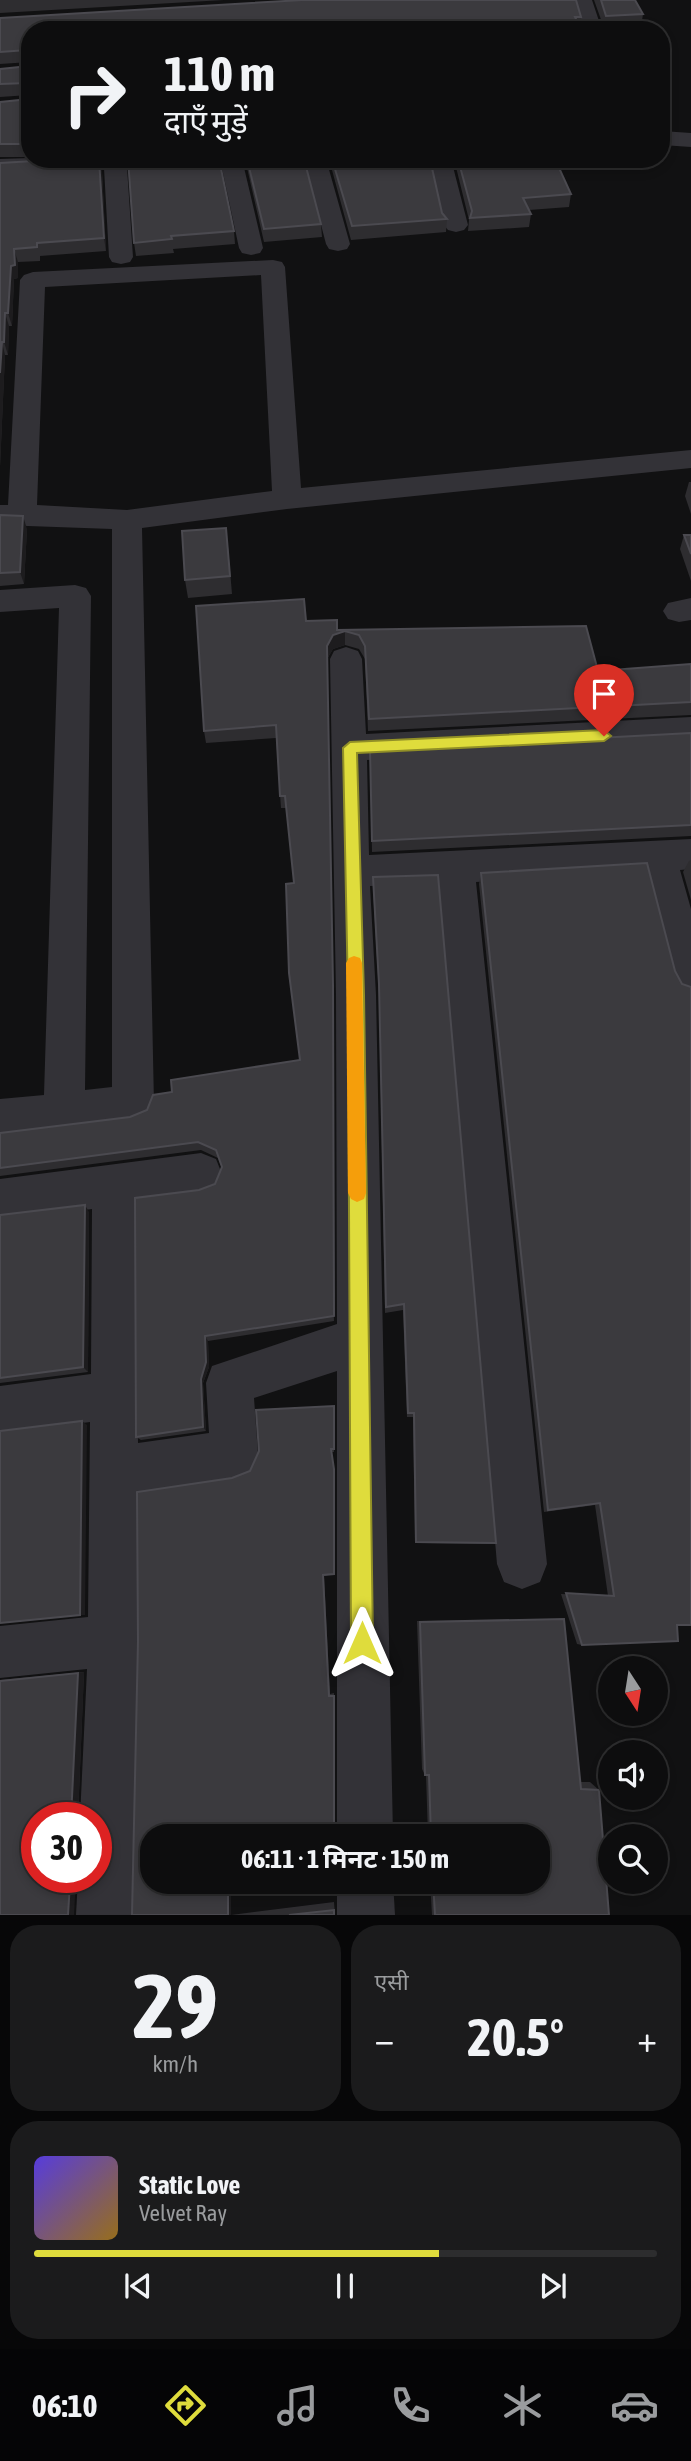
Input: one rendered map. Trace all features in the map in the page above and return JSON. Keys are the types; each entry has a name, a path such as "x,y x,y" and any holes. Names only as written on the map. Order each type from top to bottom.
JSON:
{"street":[{"path":"582,0 589,21"},
{"path":"670,139 691,140"},
{"path":"0,166 21,165"},
{"path":"115,168 121,257"},
{"path":"232,168 251,248"},
{"path":"317,168 338,244"},
{"path":"442,168 456,225"},
{"path":"287,499 273,267 33,280 11,514 127,520 287,499 691,459"},
{"path":"0,1119 133,1104 127,520"},
{"path":"0,601 128,592"},
{"path":"64,1112 75,596"},
{"path":"346,659 356,995 365,1824"},
{"path":"350,748 691,730"},
{"path":"351,872 675,855 691,980"},
{"path":"456,868 522,1564"},
{"path":"0,1200 201,1174"},
{"path":"105,1915 114,1640 114,1185"},
{"path":"114,1471 234,1454 229,1383 359,1340"},
{"path":"0,1410 113,1395"},
{"path":"0,1652 114,1640"},
{"path":"365,1894 366,1915"}],"building":[{"path":"302,0 576,0 581,17 575,17 577,21 21,21 21,50 0,52 0,18"},
{"path":"601,0 635,0 643,14 606,16"},
{"path":"21,67 21,83 0,84 0,69"},
{"path":"21,100 21,144 0,144 0,102"},
{"path":"21,162 21,168 100,168 104,238 37,243 37,247 14,249 15,265 11,266 0,373 0,163"},
{"path":"129,168 221,168 234,231 171,236 172,239 134,243"},
{"path":"249,168 306,168 321,224 264,229"},
{"path":"335,168 432,168 442,213 447,219 352,226"},
{"path":"460,168 559,168 571,194 523,198 531,214 470,218 472,211"},
{"path":"0,515 23,516 20,572 0,573"},
{"path":"226,528 230,576 185,580 182,531"},
{"path":"684,535 691,535 691,554"},
{"path":"304,599 306,621 337,620 337,630 586,626 598,671 691,664 691,702 369,719 365,646 359,635 345,631 333,635 327,646 333,985 334,1316 205,1336 206,1362 201,1379 203,1427 136,1437 135,1198 199,1190 215,1184 222,1167 216,1150 198,1142 0,1168 0,1133 130,1117 147,1110 153,1095 172,1092 171,1080 300,1060 289,973 286,884 294,883 285,796 280,796 276,725 204,731 196,606"},
{"path":"691,733 691,825 372,841 370,750"},
{"path":"647,863 675,971 682,984 691,987 691,1625 677,1625 678,1641 582,1645 566,1593 614,1596 600,1503 548,1510 481,873"},
{"path":"438,875 496,1543 416,1542 414,1413 408,1413 404,1304 386,1307 379,984 373,877"},
{"path":"85,1205 83,1367 0,1378 0,1215"},
{"path":"334,1406 334,1449 331,1449 334,1469 334,1574 323,1575 329,1696 334,1696 334,1823 140,1824 140,1894 228,1894 228,1915 132,1915 138,1641 137,1492 232,1478 250,1471 259,1451 256,1410"},
{"path":"82,1421 80,1615 0,1623 0,1431"},
{"path":"564,1619 581,1789 598,1790 598,1810 601,1810 602,1824 598,1824 598,1894 607,1894 609,1915 435,1915 434,1894 550,1894 550,1824 431,1824 429,1775 425,1775 420,1622"},
{"path":"78,1673 72,1802 21,1802 21,1893 69,1893 68,1915 0,1915 0,1681"},
{"path":"334,1910 334,1915 289,1915"}],"slow traffic":[{"path":"354,963 357,1193"}],"route":[{"path":"362,1643 356,995 350,748 604,736"}]}
